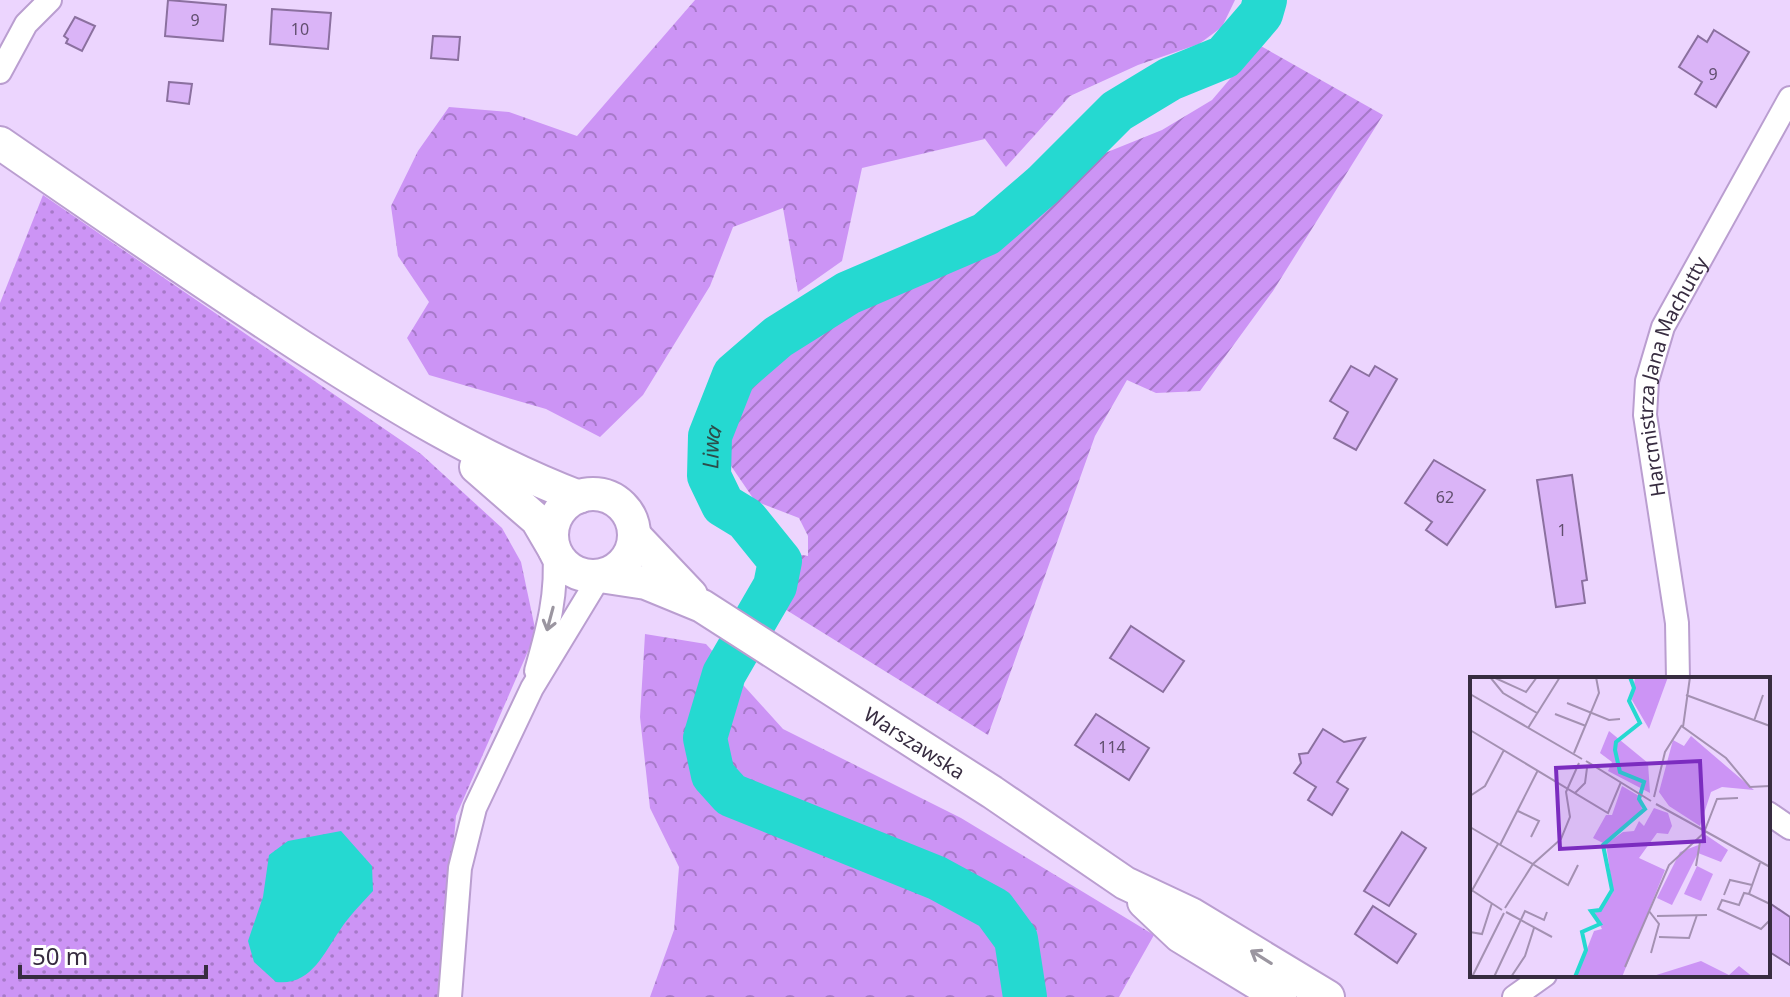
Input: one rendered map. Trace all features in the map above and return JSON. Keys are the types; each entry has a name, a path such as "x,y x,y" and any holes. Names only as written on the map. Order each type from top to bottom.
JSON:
{"main road":[{"path":"0,143 222,295 414,418 523,475 579,497 602,495 614,500 631,522 634,535 702,606"},
{"path":"414,418 511,494 537,520 572,571 646,583 702,606"},
{"path":"554,549 553,524 559,512 579,497"},
{"path":"600,576 624,561 634,535"},
{"name":"Warszawska","path":"702,606 992,792 1125,883 1191,914 1328,997"},
{"name":"Warszawska","path":"1125,883 1180,936 1280,997"}],"street":[{"path":"0,72 26,24 50,0"},
{"name":"Harcmistrza Jana Machutty","path":"1678,677 1677,623 1654,491 1645,415 1647,381 1663,327 1683,287 1790,98"},
{"path":"532,688 554,609 557,582 554,549"},
{"path":"450,997 465,838 488,777 532,688 600,576"},
{"path":"1770,814 1790,828"},
{"path":"1514,997 1542,977"},
{"path":"1543,997 1553,977"}],"green space":[{"path":"695,0 1235,0 1222,27 1199,44 1138,65 1070,96 1006,167 985,139 862,168 842,261 798,292 783,208 733,227 710,286 643,395 600,437 546,409 429,375 407,338 429,302 398,256 391,206 418,151 449,107 509,112 577,136"},
{"path":"1259,45 1383,115 1273,291 1200,391 1156,393 1127,380 1095,436 988,735 775,603 790,567 791,553 808,556 808,536 799,518 755,501 725,457 741,386 802,332 945,261 989,250 1036,215 1105,153 1162,130 1212,100"},
{"path":"43,195 421,454 502,528 521,562 536,633 456,816 440,997 0,997 0,303"},
{"path":"645,634 706,644 783,729 961,818 1154,935 1119,997 650,997 674,930 679,867 650,808 640,717"}],"shaded area":[{"path":"341,831 372,866 373,891 307,974 288,982 276,982 254,962 248,941 263,897 269,855 288,841"}],"building":[{"path":"168,0 226,5 223,41 165,36"},
{"path":"272,9 331,13 328,49 270,44"},
{"path":"75,17 95,26 82,51 66,43 68,39 64,36"},
{"path":"1714,30 1749,52 1716,107 1695,94 1702,82 1679,67 1698,36 1707,42"},
{"path":"433,36 460,37 458,60 431,58"},
{"path":"169,82 192,84 189,104 167,101"},
{"path":"1351,366 1369,376 1375,366 1397,379 1356,450 1334,438 1348,412 1330,401"},
{"path":"1434,460 1485,490 1447,545 1426,530 1432,522 1405,503"},
{"path":"1572,475 1587,580 1582,581 1585,603 1556,607 1537,480"},
{"path":"1131,626 1184,661 1163,692 1110,658"},
{"path":"1096,714 1149,748 1129,780 1075,745"},
{"path":"1323,729 1344,742 1365,738 1337,782 1348,789 1332,815 1308,800 1316,787 1294,773 1301,763 1299,754 1308,753"},
{"path":"1402,832 1426,848 1389,906 1364,891"},
{"path":"1770,903 1790,917 1790,965 1770,952"},
{"path":"1373,906 1416,934 1397,963 1355,934"}],"waterway":[{"name":"Liwa","path":"1025,997 1016,939 994,909 937,878 731,795 713,775 705,738 724,674 775,586 780,561 746,519 723,505 709,476 710,436 734,375 778,337 848,293 986,234 1043,185 1117,111 1170,79 1224,57 1261,14 1265,0"}]}
